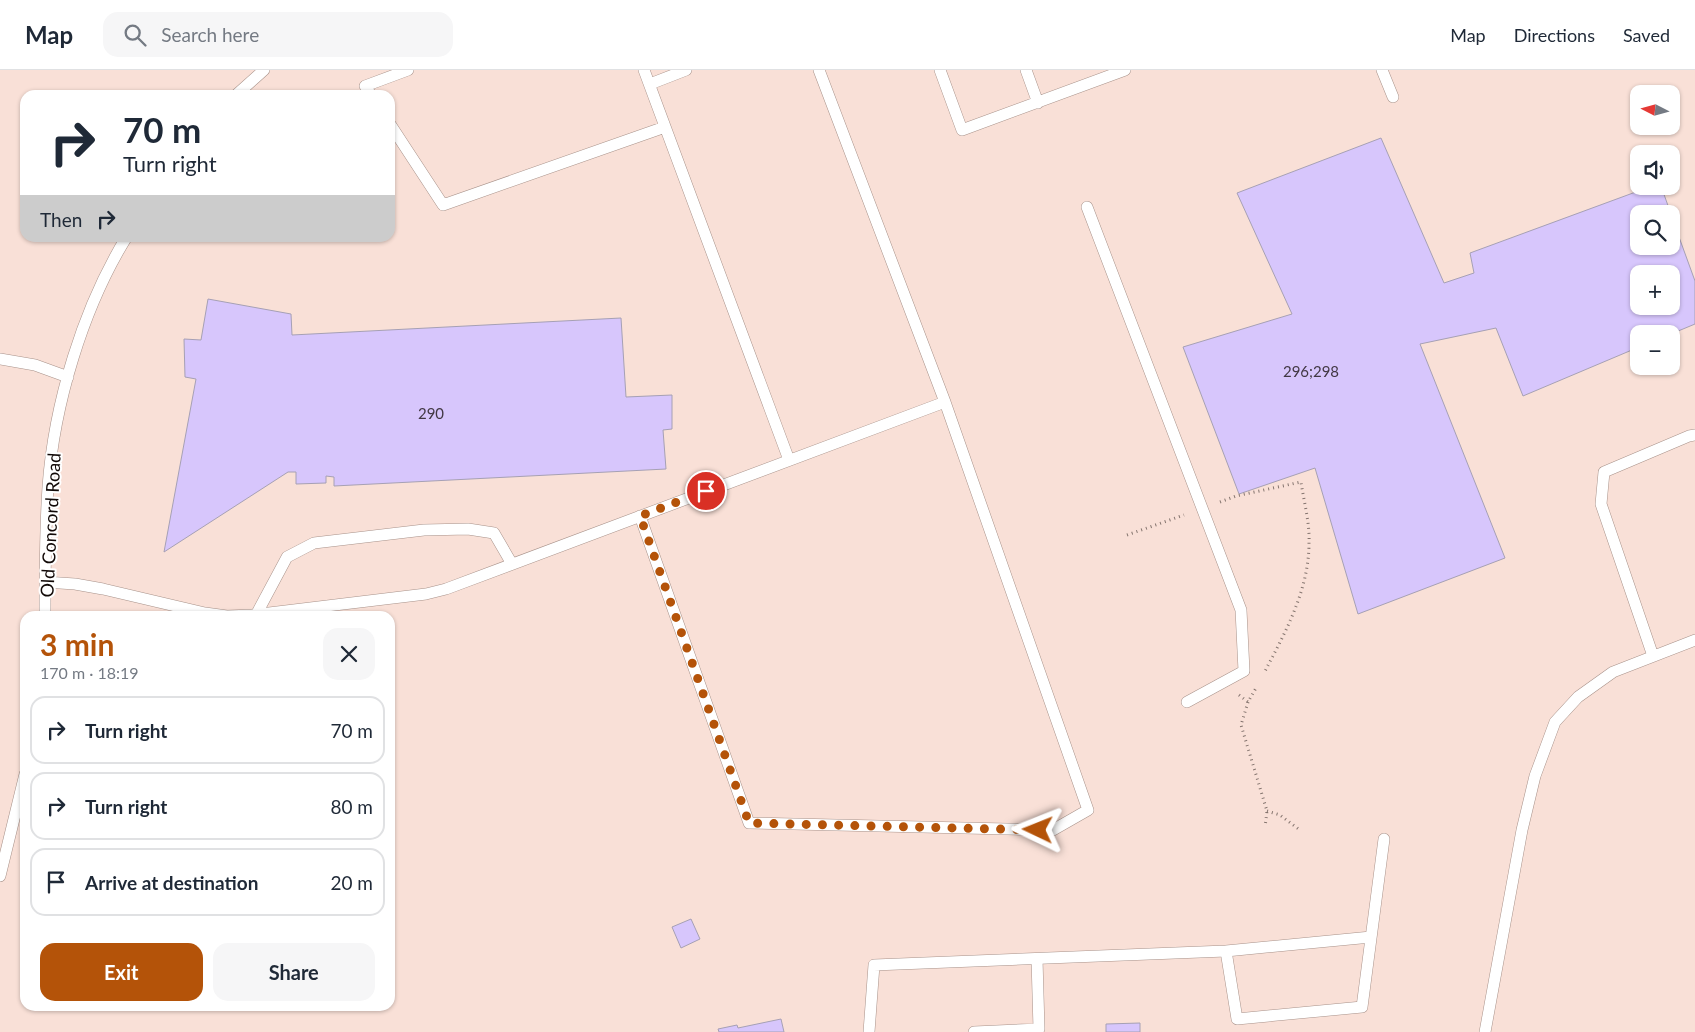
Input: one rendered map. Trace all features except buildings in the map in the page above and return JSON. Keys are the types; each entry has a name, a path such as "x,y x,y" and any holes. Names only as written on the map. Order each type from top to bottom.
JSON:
{"lane":[{"path":"242,90 264,70"},
{"path":"368,90 365,86 408,70"},
{"path":"644,70 789,460"},
{"path":"650,84 686,70"},
{"path":"640,516 749,823 1053,830 1088,810 945,402 819,70"},
{"path":"940,70 962,130 1126,70"},
{"path":"1026,70 1038,103"},
{"path":"1382,70 1393,97"},
{"path":"395,132 443,205 665,128"},
{"path":"1087,207 1241,610 1244,670 1187,702"},
{"name":"Old Concord Road","path":"45,611 48,486 52,451 68,377 82,332 97,290 124,242"},
{"path":"5,359 35,366 68,377"},
{"path":"288,611 426,594 446,589 945,402"},
{"path":"1653,656 1601,504 1604,472 1695,435"},
{"path":"258,611 287,557 314,543 424,530 468,529 494,533 512,564"},
{"path":"45,582 103,589 196,611"},
{"path":"1485,1032 1522,830 1536,776 1555,722 1578,697 1613,672 1695,640"},
{"path":"0,876 20,794"},
{"path":"1226,951 1237,1019 1362,1007 1384,839"},
{"path":"869,1032 874,966 1226,951 1371,937"},
{"path":"974,1032 1039,1029 1037,959"}],"path":[{"path":"1127,535 1236,496 1301,482 1310,543 1306,576 1288,627 1261,677"},
{"path":"1222,682 1248,702"},
{"path":"1257,686 1248,702 1241,725 1267,811 1265,827"},
{"path":"1267,811 1280,815 1300,830"}],"route":[{"path":"706,491 640,516 749,823 1038,830"}]}
